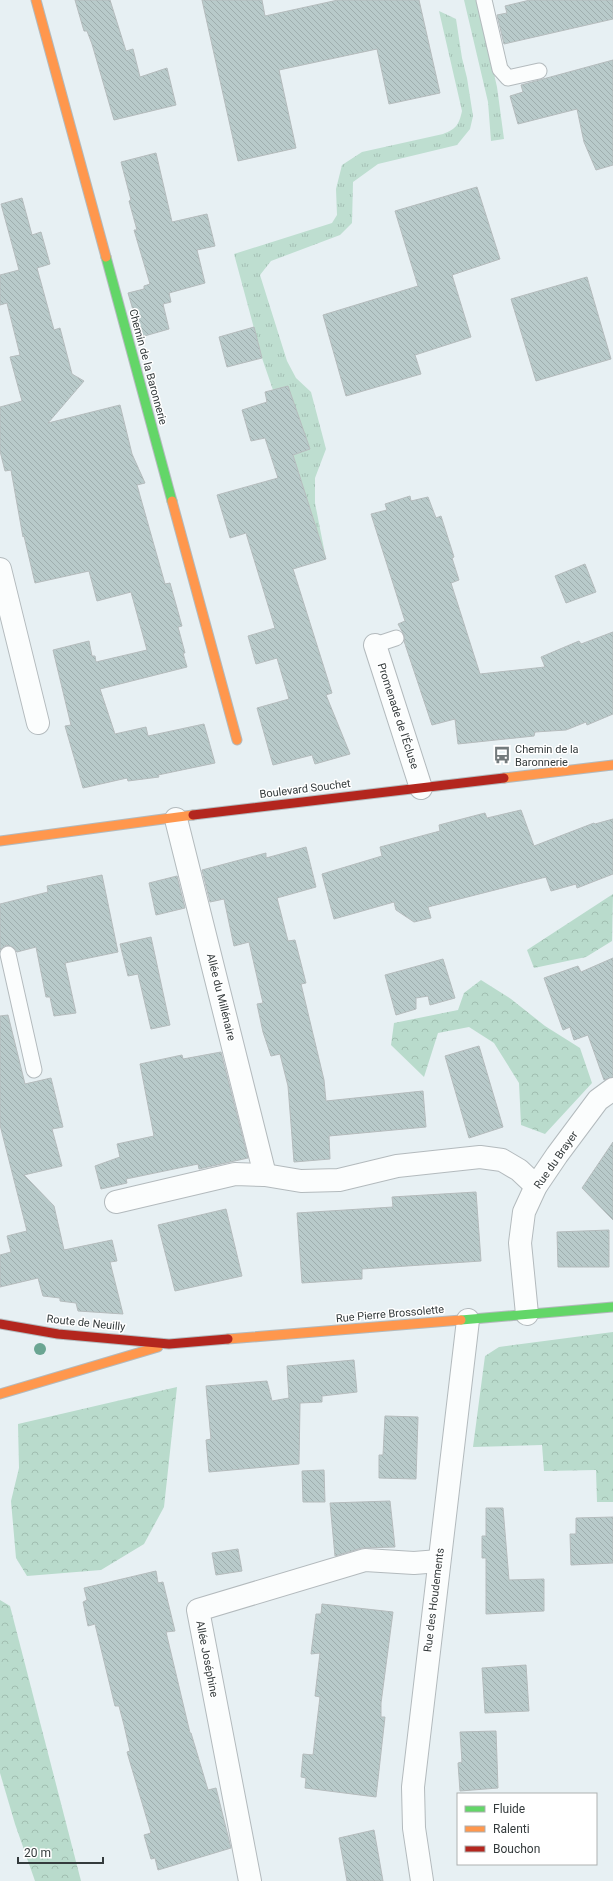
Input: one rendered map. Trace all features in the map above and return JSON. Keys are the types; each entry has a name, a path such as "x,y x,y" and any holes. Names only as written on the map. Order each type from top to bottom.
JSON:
{"main road":[{"name":"Chemin de la Baronnerie","path":"36,0 237,740"},
{"name":"Boulevard Souchet","path":"0,841 176,819 257,807 613,765"},
{"name":"Rue Pierre Brossolette","path":"169,1344 613,1307"},
{"name":"Route de Neuilly","path":"0,1324 58,1334 169,1344"},
{"path":"0,1394 169,1344"}],"street":[{"path":"0,569 38,723"},
{"name":"Promenade de l'Écluse","path":"375,645 421,788"},
{"name":"Allée du Millénaire","path":"176,819 265,1175"},
{"name":"Rue du Brayer","path":"527,1314 520,1243 520,1229 524,1212 536,1186 598,1100 613,1089"},
{"path":"116,1202 235,1174 265,1175 301,1181 339,1180 397,1166 480,1157 502,1160 520,1170 536,1186"},
{"name":"Rue des Houdements","path":"422,1881 414,1828 413,1787 468,1320"},
{"name":"Allée Joséphine","path":"250,1881 198,1610 365,1560 414,1563 439,1561"}],"lane":[{"path":"484,0 500,69 508,78 539,71"},
{"path":"375,645 396,638"},
{"path":"8,954 34,1070"}],"green space":[{"path":"464,0 477,0 497,87 504,139 491,141 488,102"},
{"path":"439,11 456,19 473,116 470,129 457,145 378,164 353,182 352,223 340,235 271,261 260,275 287,361 296,378 311,392 326,449 315,478 315,503 326,559 293,455 310,449 288,387 273,390 262,358 234,254 332,223 337,215 336,189 342,165 362,152 443,134 456,126 460,120 462,111"},
{"path":"613,894 612,941 586,957 534,968 527,950"},
{"path":"481,980 511,999 545,1026 580,1048 592,1083 545,1134 521,1125 519,1083 494,1043 469,1027 438,1033 424,1077 391,1045 394,1023 458,1010 464,993"},
{"path":"613,1332 613,1502 597,1502 596,1470 544,1471 542,1445 473,1447 485,1356 499,1347"},
{"path":"177,1387 164,1507 144,1544 101,1570 27,1576 16,1558 11,1501 19,1468 18,1424"},
{"path":"0,1600 10,1606 81,1881 35,1881 15,1824 0,1773"}],"building":[{"path":"75,0 110,0 126,51 133,49 140,77 167,68 176,105 114,120 92,44 87,31 84,31"},
{"path":"202,0 262,0 265,16 338,0 419,0 440,93 389,104 377,49 279,70 296,148 238,161"},
{"path":"530,0 613,0 613,19 504,44 497,15 507,13 505,6"},
{"path":"613,60 613,165 596,170 584,142 577,109 518,124 510,96 523,92 521,85"},
{"path":"156,153 172,222 207,214 215,246 197,250 205,283 169,293 171,302 163,304 169,329 141,337 128,293 144,289 144,286 150,284 134,230 137,230 121,162"},
{"path":"477,187 500,259 452,275 471,337 415,355 421,374 346,396 323,315 418,286 395,211"},
{"path":"22,198 32,235 41,232 50,264 37,268 54,330 60,328 72,374 84,381 48,423 120,405 132,454 145,483 137,485 165,584 170,583 182,626 178,627 187,667 100,689 115,734 146,727 148,736 204,724 215,763 158,775 159,777 128,781 127,778 83,788 65,726 71,725 53,650 89,641 92,656 95,656 96,662 147,650 131,592 97,601 89,571 35,583 24,536 23,537 11,470 5,471 0,451 0,407 22,401 10,357 20,355 7,303 0,305 0,275 19,270 1,204"},
{"path":"587,277 611,359 536,381 511,299"},
{"path":"254,327 262,358 227,367 219,337"},
{"path":"288,386 310,449 293,455 326,559 293,569 332,693 326,695 350,754 315,764 312,755 273,765 257,708 289,699 277,658 256,664 248,636 275,628 246,533 230,538 217,495 278,478 265,438 251,441 242,410 267,402 265,392"},
{"path":"410,496 411,501 428,497 436,518 441,516 454,557 452,558 459,580 451,583 480,674 545,667 541,657 579,641 581,644 613,632 613,714 587,725 586,722 566,730 535,732 534,736 458,744 455,719 432,725 404,641 404,635 398,624 405,621 371,514 387,510 385,504"},
{"path":"585,564 596,592 566,603 555,576"},
{"path":"521,810 534,846 594,823 613,819 613,874 577,888 576,884 551,891 546,877 428,907 431,918 414,922 396,910 394,902 334,919 322,874 382,856 380,847 440,831 439,825 485,813 487,818"},
{"path":"306,847 316,887 277,898 288,941 295,940 306,983 301,984 324,1080 326,1101 423,1091 426,1127 329,1136 330,1159 294,1162 288,1086 280,1054 271,1056 263,1032 257,1004 263,1003 249,942 234,946 224,899 210,902 202,870 266,853 266,858"},
{"path":"102,875 118,952 65,963 76,1013 54,1016 50,997 46,997 36,947 17,952 14,948 6,945 0,950 0,904 48,892 47,886"},
{"path":"177,876 185,908 156,915 149,883"},
{"path":"151,937 170,1025 151,1029 138,974 128,976 120,944"},
{"path":"613,958 613,1077 604,1080 588,1035 574,1040 570,1027 563,1030 544,978 578,966 581,972"},
{"path":"443,959 455,998 430,1005 428,996 416,998 416,1009 396,1015 385,975"},
{"path":"8,1015 25,1084 51,1078 63,1127 52,1129 62,1166 24,1175 54,1206 64,1250 112,1240 117,1261 110,1262 123,1314 78,1311 76,1303 60,1301 60,1298 43,1296 38,1278 0,1287 0,1255 11,1252 7,1236 27,1231 0,1125 0,1016"},
{"path":"479,1046 503,1127 469,1138 445,1056"},
{"path":"221,1052 248,1158 199,1169 198,1164 126,1179 127,1183 101,1189 95,1166 120,1157 117,1144 154,1136 140,1064 182,1055 183,1059"},
{"path":"613,1142 613,1220 582,1188"},
{"path":"476,1192 481,1261 362,1269 362,1279 302,1283 297,1213 393,1207 392,1197"},
{"path":"226,1209 242,1276 175,1291 158,1225"},
{"path":"609,1230 609,1267 558,1267 557,1232"},
{"path":"354,1360 357,1392 322,1396 322,1402 300,1403 299,1464 209,1472 206,1440 211,1439 206,1386 267,1381 272,1401 289,1398 287,1366"},
{"path":"385,1416 418,1417 416,1479 379,1478 379,1455 383,1455"},
{"path":"324,1470 325,1502 303,1502 302,1471"},
{"path":"390,1501 395,1547 362,1548 335,1556 330,1503"},
{"path":"486,1508 503,1508 509,1580 544,1579 544,1611 486,1614 486,1558 482,1558 482,1536 486,1536"},
{"path":"613,1517 613,1563 571,1565 570,1534 576,1534 576,1518"},
{"path":"238,1549 242,1571 216,1575 212,1553"},
{"path":"156,1571 158,1583 163,1582 175,1631 166,1632 190,1733 208,1790 216,1788 231,1848 158,1870 155,1858 151,1859 144,1835 151,1833 127,1752 130,1751 119,1706 115,1706 95,1624 88,1626 83,1602 87,1600 84,1588"},
{"path":"322,1604 393,1612 381,1703 381,1717 385,1717 376,1797 305,1788 306,1778 301,1777 303,1754 313,1755 320,1697 315,1696 320,1653 311,1654 316,1614 321,1614"},
{"path":"526,1665 529,1711 485,1713 482,1668"},
{"path":"496,1731 498,1788 460,1791 458,1763 462,1762 460,1732"},
{"path":"374,1830 383,1881 347,1881 339,1838"}],"traffic: fast":[{"path":"106,257 172,501"},
{"path":"461,1320 613,1307"}],"traffic: slow":[{"path":"36,0 106,257"},
{"path":"172,501 237,740"},
{"path":"504,778 613,765"},
{"path":"0,841 193,815"},
{"path":"228,1339 461,1320"},
{"path":"0,1394 158,1347"}],"traffic: jam":[{"path":"193,815 504,778"},
{"path":"0,1324 58,1334 169,1344 228,1339"}],"place":[{"name":"Chemin de la Baronnerie","path":"502,755"}]}
